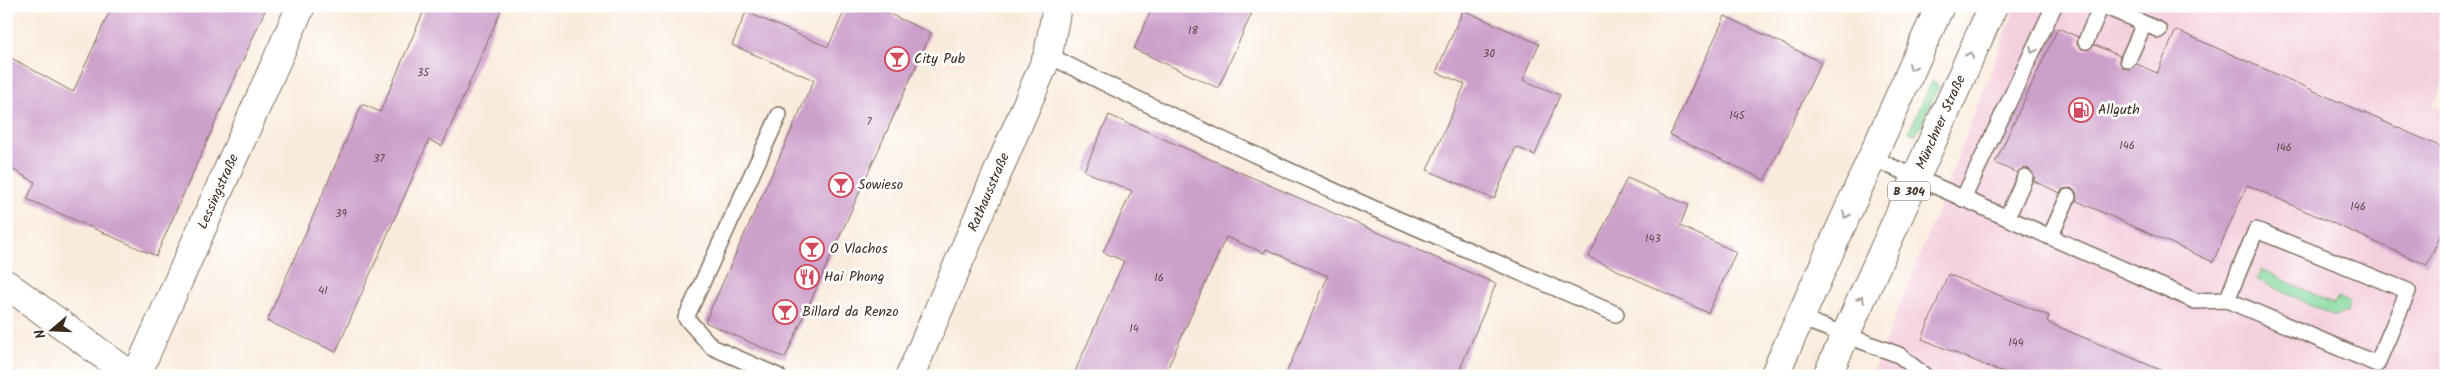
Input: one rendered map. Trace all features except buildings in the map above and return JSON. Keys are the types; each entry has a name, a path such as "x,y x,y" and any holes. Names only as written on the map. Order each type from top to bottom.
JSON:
{"street":[{"name":"Lessingstraße","path":"136,376 302,6"},
{"name":"Rathausstraße","path":"910,376 1048,55 1057,6"},
{"path":"1774,376 1940,6"},
{"name":"Münchner Straße","path":"1827,376 1992,6"},
{"path":"6,284 132,376"}],"lane":[{"path":"1963,199 2054,6"},
{"path":"2086,41 2103,6 2158,30"},
{"path":"2128,60 2144,24"},
{"path":"1048,55 1119,91 1341,194 1616,314"},
{"path":"778,376 712,347 686,318 779,115"},
{"path":"1872,158 2195,301 2227,300 2377,364 2408,291 2256,230 2227,300"},
{"path":"2007,218 2025,177"},
{"path":"2050,237 2068,197"},
{"path":"1800,318 1900,355 1925,376"}],"shaded area":[{"path":"2016,6 2446,6 2446,76 2433,106 2446,112 2446,376 1871,376 1913,273"}],"green space":[{"path":"1932,81 1939,86 1916,135 1909,132"},
{"path":"2261,269 2334,304 2338,297 2349,303 2347,312 2335,316 2256,279"}],"place":[{"name":"City Pub","path":"897,59"},
{"name":"Allguth","path":"2081,110"},
{"name":"Sowieso","path":"841,185"},
{"name":"O Vlachos","path":"812,249"},
{"name":"Hai Phong","path":"807,277"},
{"name":"Billard da Renzo","path":"785,312"}]}
